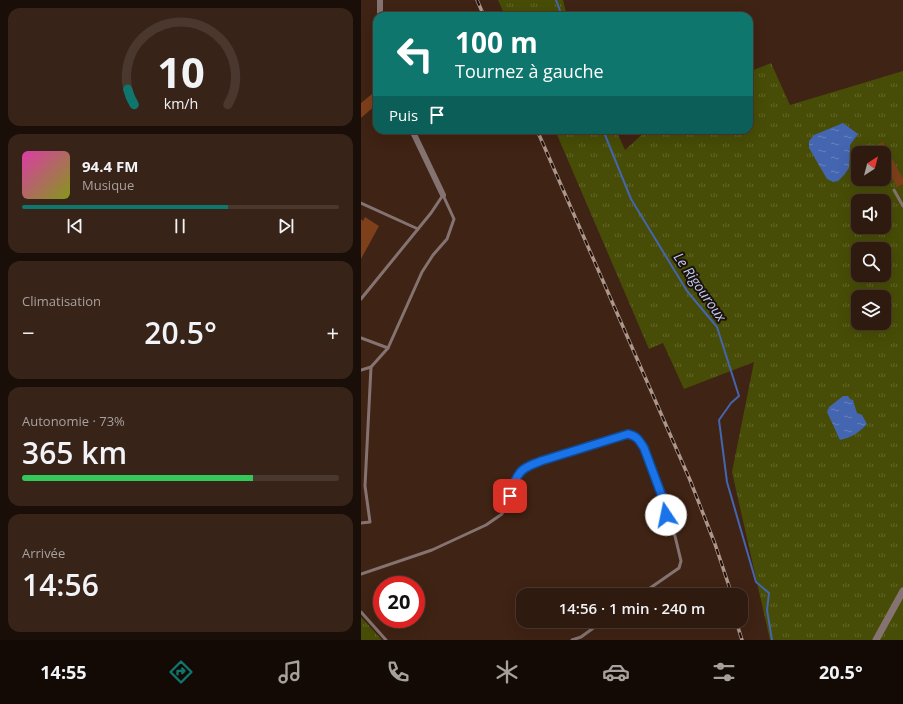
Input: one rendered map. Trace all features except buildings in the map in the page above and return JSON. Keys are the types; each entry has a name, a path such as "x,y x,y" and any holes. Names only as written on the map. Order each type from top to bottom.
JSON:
{"street":[{"path":"380,0 380,12"},
{"path":"414,134 443,195"},
{"path":"876,640 903,591"}],"lane":[{"path":"895,190 903,206"},
{"path":"361,299 431,213 443,195"},
{"path":"362,369 371,367 388,348 422,272 433,255 447,239 454,219 443,195"},
{"path":"361,203 418,229"},
{"path":"361,338 388,348"},
{"path":"361,523 370,522 365,486 371,367"},
{"path":"361,574 432,550 490,523 502,514 519,474 531,465 628,434 634,435 644,448 669,515"},
{"path":"650,588 679,568 681,561 675,536 661,518 666,515 681,514"},
{"path":"361,612 386,640"},
{"path":"571,640 581,637 593,628"}],"green space":[{"path":"498,0 563,0 566,12 503,12"},
{"path":"771,63 790,105 903,71 903,640 770,640 732,472 754,362 684,389 663,343 649,349 557,134 618,134 625,150 643,134 753,134 753,70"},
{"path":"361,617 382,640 361,640"}],"water":[{"path":"843,123 858,134 850,145 849,168 838,181 833,182 827,179 809,148 809,141 814,135"},
{"path":"843,396 848,396 853,400 857,413 862,415 867,424 855,434 840,440 827,412 829,407"}],"waterway":[{"name":"Le Rigouroux","path":"556,0 560,12"},
{"name":"Le Rigouroux","path":"605,134 631,199 687,291 717,327 739,396 731,403 719,420 727,482 756,582 769,593 767,610 772,640"}],"railway":[{"path":"477,0 482,12"},
{"path":"539,134 690,480 715,544 730,588"},
{"path":"738,628 742,640"}],"route":[{"path":"510,496 519,474 531,465 628,434 634,435 644,448 669,515 666,515"}]}
